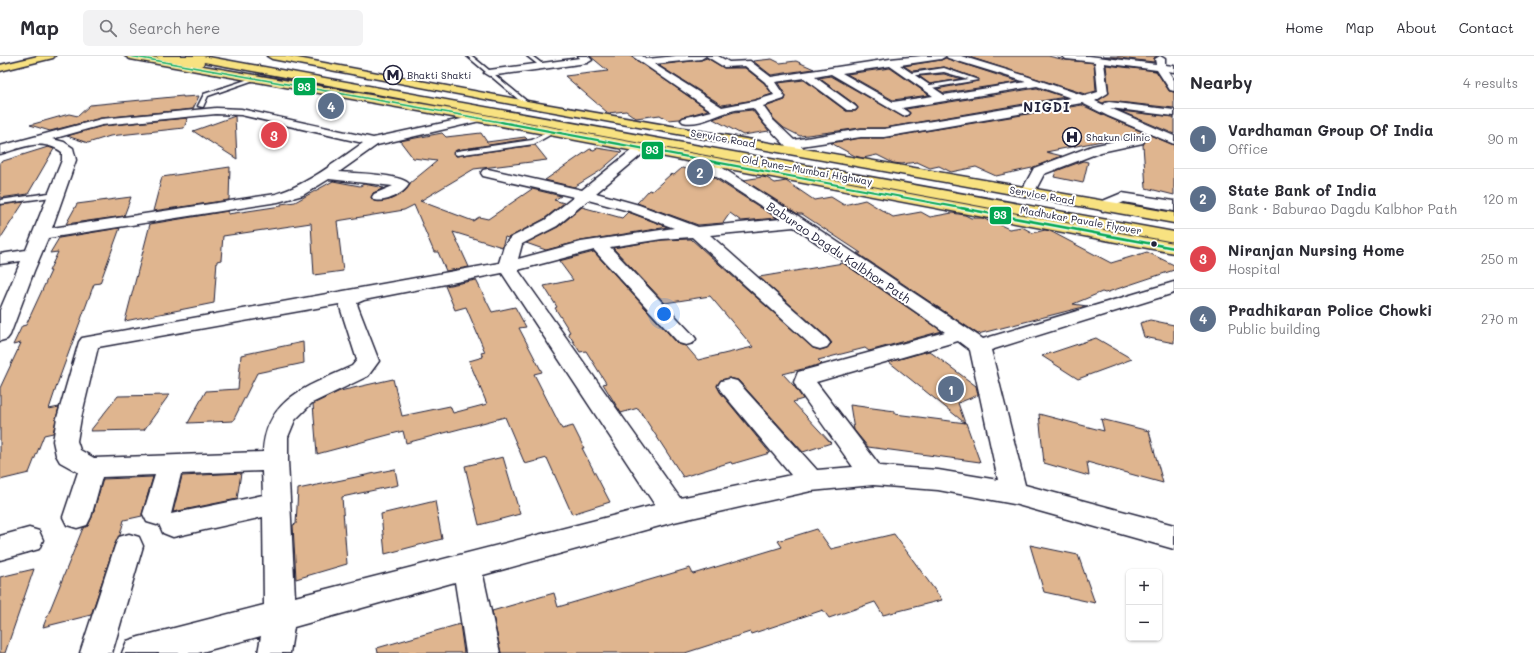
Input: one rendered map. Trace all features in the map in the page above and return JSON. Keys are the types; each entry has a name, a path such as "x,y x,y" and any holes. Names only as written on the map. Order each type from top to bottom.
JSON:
{"main road":[{"path":"0,60 18,56"},
{"path":"0,64 36,56"},
{"path":"0,68 50,56"},
{"path":"130,56 254,79 322,89 554,132 651,137 697,158 1174,248"},
{"path":"160,56 305,83 322,89"},
{"path":"187,56 651,137 723,151"},
{"path":"217,56 723,151"},
{"path":"267,57 342,72 371,74"},
{"name":"Service Road","path":"267,57 371,74 527,104 651,137 795,148 1174,218"},
{"name":"Old Pune–Mumbai Highway","path":"723,151 895,182"},
{"name":"Madhukar Pavale Flyover","path":"895,182 1174,227"},
{"name":"Madhukar Pavale Flyover","path":"895,182 1174,237"}],"street":[{"path":"489,73 587,60 583,56"},
{"path":"636,56 720,111"},
{"path":"646,62 701,56"},
{"path":"687,120 704,117 737,106 756,104 780,97 769,80 748,63 728,64 711,56"},
{"path":"769,80 831,70 941,56"},
{"path":"951,56 1087,101 1112,114 1174,140"},
{"path":"1066,56 1099,61 1115,59 1160,68 1174,69"},
{"path":"1160,56 1160,68 1174,88"},
{"path":"1087,101 1103,93 1099,61"},
{"path":"890,62 942,98"},
{"path":"831,70 912,118"},
{"path":"804,74 851,108"},
{"path":"891,106 1039,84"},
{"path":"756,104 769,122 795,148 861,133 884,134 1087,101 1174,113"},
{"path":"0,150 101,122 229,111 373,142"},
{"path":"42,234 278,198 298,192 326,175 373,142 480,118"},
{"path":"0,136 38,139 60,145 68,151 69,160 42,234 32,254 0,335"},
{"path":"651,137 551,223 516,241 512,246 507,267 674,511"},
{"path":"1028,192 1039,171 1097,149 1139,140"},
{"name":"Baburao Dagdu Kalbhor Path","path":"697,158 797,222 980,347"},
{"path":"488,173 585,195 653,215 696,232 820,343"},
{"path":"326,175 396,182 402,184 400,188 379,197"},
{"path":"1104,206 1122,197 1174,206"},
{"path":"275,461 92,468 81,463 69,455 65,442 69,418 89,342 358,295 507,267 598,244 662,234 797,222"},
{"path":"598,244 686,339"},
{"path":"0,259 32,254"},
{"path":"1014,493 980,347 1174,287"},
{"path":"274,653 280,615 275,461 276,438 285,416 304,398 360,371 368,361 348,307 348,301 358,295"},
{"path":"873,475 808,388 805,382 806,377 960,334"},
{"path":"729,386 811,481"},
{"path":"171,465 165,519 276,503"},
{"path":"77,517 92,468"},
{"path":"139,653 674,511 811,481 873,475 938,480 1014,493 1174,537"},
{"path":"0,548 29,540"},
{"path":"96,653 129,546"},
{"path":"467,566 483,653"}],"lane":[{"path":"469,56 527,104"},
{"path":"529,56 543,66"},
{"path":"908,74 944,70 975,80 926,87"},
{"path":"201,106 206,96 211,93 254,79"},
{"path":"457,153 534,142 554,132"},
{"path":"0,202 56,194"}],"building":[{"path":"590,56 631,56 708,110 680,119 668,120 660,115 636,118 626,111 608,113 565,76 608,71"},
{"path":"966,56 1048,56 1066,60 1094,63 1096,91 1085,94"},
{"path":"1102,56 1157,56 1154,58 1154,62"},
{"path":"707,58 724,68 745,68 764,83 772,94 754,100 722,105 658,65"},
{"path":"946,58 1019,82 944,93 937,89 978,81 979,79 944,67 912,71 904,66"},
{"path":"772,59 780,63 796,61 814,69 771,75 753,61"},
{"path":"1106,65 1156,71 1169,91 1174,92 1174,108 1109,101 1103,103 1098,101 1109,93"},
{"path":"890,68 929,95 893,100 847,74"},
{"path":"944,74 961,79 930,84 919,76"},
{"path":"831,76 903,117 908,116 910,113 906,109 1037,88 1065,97 884,128 861,128 800,136 784,128 774,119 765,107 785,100 786,96 778,83 804,80 846,111 856,111 858,108 856,105 819,78"},
{"path":"183,96 199,96 193,109 101,118 50,131 30,125 69,114 78,116 90,105"},
{"path":"1082,105 1174,145 1174,195 1146,188 1143,145 1146,139 1142,133 1046,152 1062,156 1032,168 996,176 976,167 951,172 939,166 930,168 917,162 902,164 893,163 877,155 863,158 855,156 831,143 861,138 884,138"},
{"path":"752,110 769,131 743,135 713,119 734,112"},
{"path":"1120,111 1174,117 1174,134"},
{"path":"235,116 237,159 193,131"},
{"path":"188,118 184,128 110,136 88,143 67,136 102,126"},
{"path":"442,133 446,137 481,133 487,142 525,137 527,139 457,150 453,153 456,156 535,145 547,160 474,169 420,201 473,221 479,217 488,219 532,189 561,196 554,200 564,203 544,219 508,238 505,237 502,247 453,232 469,267 446,271 438,252 434,252 414,205 404,210 337,221 343,271 314,275 311,223 223,236 221,260 217,261 214,303 125,321 150,224 228,211 228,214 281,206 281,204 295,202 333,181 360,186 364,184 384,188 373,193 371,198 374,201 389,200 404,192 410,183 437,161 413,158 400,141"},
{"path":"48,147 54,149 28,194 0,198 0,162"},
{"path":"597,148 622,152 600,171 574,187 545,180 590,149 594,150"},
{"path":"1083,161 1088,162 1083,183 1054,177 1056,171"},
{"path":"230,167 229,200 153,211 162,177"},
{"path":"682,168 708,174 777,218 741,221 730,213 723,223 698,225 637,203 649,190 652,191 671,174 674,175"},
{"path":"762,177 775,183 786,181 814,200 831,197 844,205 865,200 893,217 921,212 930,217 952,213 965,215 971,218 983,218 1009,229 1022,227 1033,233 1045,230 1050,231 1111,263 1147,252 1174,265 1174,270 1105,293 1102,292 1073,304 1087,306 978,334 857,253 861,253 802,214 798,214 744,180"},
{"path":"131,197 124,216 66,224 77,204"},
{"path":"24,202 0,239 0,205"},
{"path":"582,207 622,218 628,212 668,227 581,241 546,250 526,243 558,227"},
{"path":"120,228 100,283 94,284 49,409 59,407 53,433 44,435 29,473 0,480 0,388 21,343 13,345 22,326 26,325 51,271 49,271 58,252 50,253 59,238"},
{"path":"691,239 813,348 820,350 827,348 832,343 759,277 843,263 942,331 869,351 865,348 818,360 822,364 783,374 803,399 793,402 831,443 803,452 738,380 729,378 721,380 717,385 720,392 770,453 732,464 731,462 683,477 638,408 621,413 603,384 606,383 586,351 580,352 568,333 570,332 555,308 557,307 544,286 573,280 559,261 594,252 678,344 686,346 698,360 753,347 710,296 665,303 613,248 662,240"},
{"path":"476,280 492,312 515,307 526,327 519,328 542,372 534,374 562,429 573,426 584,448 582,448 610,502 572,514 547,458 525,464 505,417 406,443 403,431 317,454 313,404 340,391 393,379 402,416 450,406 453,413 487,404 469,361 483,357 481,353 485,352 466,307 455,310 445,286"},
{"path":"1150,320 1174,325 1174,343 1144,337 1140,323"},
{"path":"1096,338 1132,359 1078,379 1042,356"},
{"path":"303,342 304,363 257,373 233,421 188,423 206,391 238,389 241,355"},
{"path":"929,351 976,386 978,395 958,403 965,423 889,362"},
{"path":"169,395 144,430 90,431 118,396"},
{"path":"850,405 895,411 895,414 966,423 980,462 868,447 854,430"},
{"path":"1039,414 1104,431 1101,419 1149,431 1163,483 1087,462 1089,476 1044,463"},
{"path":"503,457 520,514 479,525 465,466"},
{"path":"395,469 398,485 342,497 347,564 296,579 293,525 296,524 298,489"},
{"path":"241,473 237,499 173,512 182,476"},
{"path":"153,477 142,516 124,520 91,615 43,627 83,528 88,526 92,517 103,479"},
{"path":"435,501 442,539 385,554 381,514"},
{"path":"817,529 831,549 894,534 942,600 883,615 875,602 829,618 823,610 751,634 750,632 685,653 501,653 492,611 554,593 558,607 690,568 693,574 782,547 778,541"},
{"path":"1030,545 1078,555 1095,603 1044,592"},
{"path":"34,569 5,653 0,653 0,577"},
{"path":"460,624 464,653 378,653 377,648"}],"transit line":[{"name":"93","path":"130,56 480,118 1174,248"}],"place":[{"name":"Bhakti Shakti","path":"393,75"},
{"name":"Pradhikaran Police Chowki","path":"331,106"},
{"name":"Niranjan Nursing Home","path":"274,135"},
{"name":"Shakun Clinic","path":"1072,137"},
{"name":"State Bank of India","path":"700,172"},
{"name":"Vardhaman Group Of India","path":"951,389"}],"district":[{"name":"NIGDI","path":"1047,106"}]}
